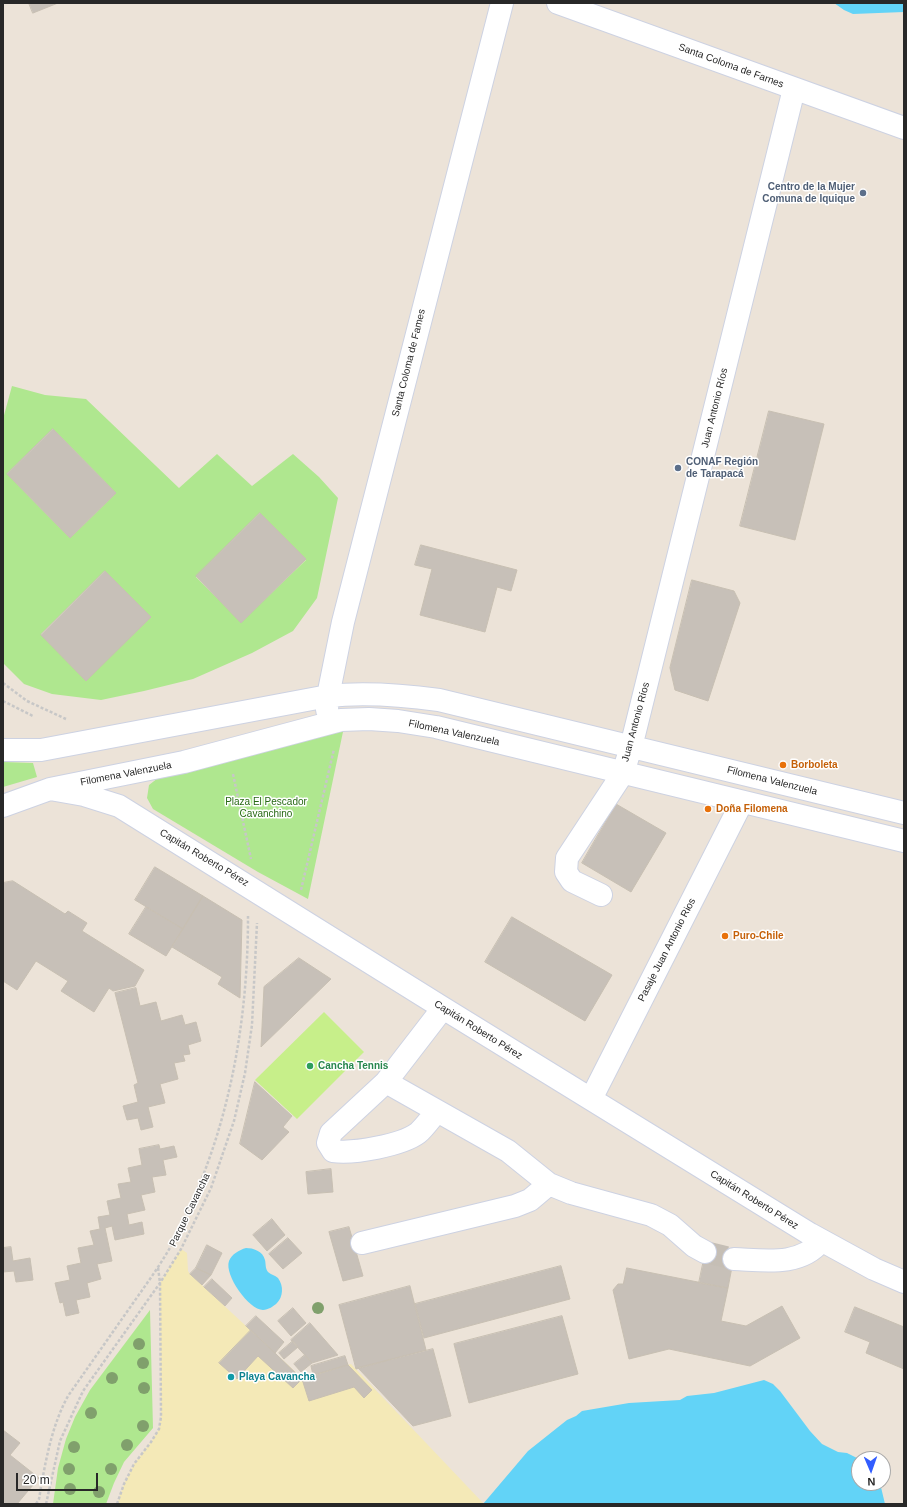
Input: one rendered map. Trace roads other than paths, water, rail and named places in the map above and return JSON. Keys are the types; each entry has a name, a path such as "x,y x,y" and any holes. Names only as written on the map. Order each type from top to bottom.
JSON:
{"street":[{"name":"Santa Coloma de Fames","path":"334,722 328,696 345,614 502,3"},
{"name":"Santa Coloma de Farnes","path":"558,3 904,128"},
{"name":"Juan Antonio Ríos","path":"601,895 572,881 566,872 567,858 623,773 631,747 794,89"},
{"name":"Filomena Valenzuela","path":"3,750 41,750 85,743 328,696 349,694 399,695 439,700 904,814"},
{"name":"Filomena Valenzuela","path":"3,806 50,789 184,762 334,722 369,719 398,721 436,727 904,841"},
{"name":"Capitán Roberto Pérez","path":"50,789 84,795 119,806 821,1241 874,1269 904,1282"},
{"name":"Pasaje Juan Antonio Rios","path":"591,1099 742,802"},
{"path":"437,1111 419,1132 399,1143 344,1152 334,1151 328,1143 331,1133 386,1082 443,1008"},
{"path":"386,1082 508,1151 549,1184 571,1193 651,1215 670,1225 694,1246 705,1252"},
{"path":"362,1243 515,1206 530,1200 549,1184"},
{"path":"734,1259 785,1261 815,1249 821,1241"}],"water":[{"path":"834,3 904,3 904,12 853,14"},
{"path":"246,1248 255,1249 260,1252 264,1257 266,1268 269,1273 276,1276 280,1281 282,1291 281,1298 271,1308 263,1310 251,1304 239,1291 230,1275 228,1267 230,1259 236,1253"},
{"path":"764,1380 773,1384 822,1444 838,1452 851,1455 851,1491 882,1491 885,1504 483,1504 528,1451 567,1420 576,1416 582,1411 629,1403 680,1400 687,1396 714,1393"}],"tunnel":[{"path":"705,1252 734,1259"}],"place":[{"name":"Centro de la Mujer Comuna de Iquique","path":"863,193"},
{"name":"CONAF Región de Tarapacá","path":"678,468"},
{"name":"Borboleta","path":"783,765"},
{"name":"Doña Filomena","path":"708,809"},
{"name":"Puro-Chile","path":"725,936"},
{"name":"Cancha Tennis","path":"310,1066"},
{"name":"Playa Cavancha","path":"231,1377"}],"park label":[{"name":"Plaza El Pescador Cavanchino","path":"266,808"}]}
